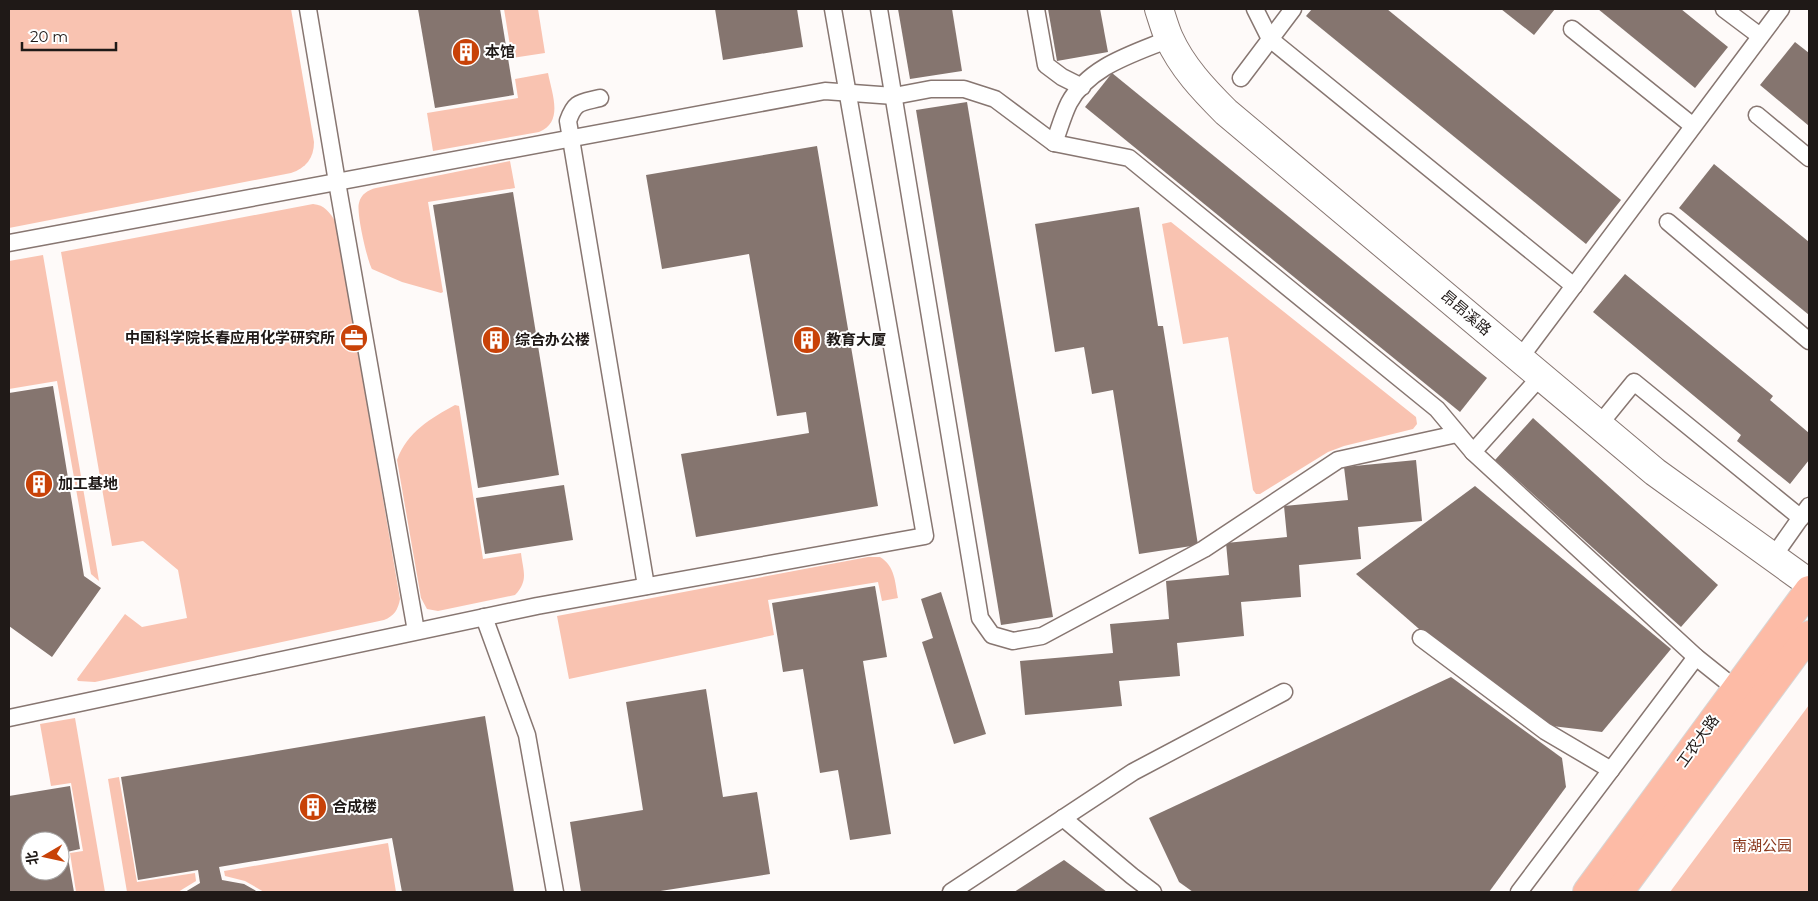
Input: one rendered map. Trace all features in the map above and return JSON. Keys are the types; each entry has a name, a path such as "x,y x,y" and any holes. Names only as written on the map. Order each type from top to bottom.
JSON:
{"main road":[{"name":"工农大路","path":"1586,892 1809,590"},
{"name":"工农大路","path":"1619,892 1809,635"}],"street":[{"name":"昂昂溪路","path":"1159,9 1169,39 1183,64 1204,90 1226,112 1655,472 1809,583"}],"lane":[{"path":"308,9 416,631"},
{"path":"9,718 484,617 925,536 833,9"},
{"path":"879,9 980,618 992,635 1013,641 1042,636 1204,549 1338,460 1457,434"},
{"path":"1036,9 1046,66 1062,77 1082,86"},
{"path":"1255,9 1270,39 1574,286"},
{"path":"1240,78 1293,9"},
{"path":"1724,9 1760,36"},
{"path":"1520,358 1781,9"},
{"path":"1572,29 1693,126"},
{"path":"1054,143 1070,102 1092,75 1120,60 1169,39"},
{"path":"9,243 825,91 894,96 931,89 964,89 995,99 1054,143 1129,158 1437,410 1473,452 1696,657 1736,689"},
{"path":"600,98 572,108 568,120 646,586"},
{"path":"1758,114 1809,158"},
{"path":"1668,222 1809,341"},
{"path":"1473,452 1541,376"},
{"path":"1599,425 1634,382 1805,512 1773,557"},
{"path":"484,617 527,735 555,892"},
{"path":"1421,638 1545,731 1611,770"},
{"path":"1519,892 1696,657"},
{"path":"952,892 1133,772 1284,692"},
{"path":"1063,818 1153,892"}],"green space":[{"path":"9,9 291,9 314,142 311,158 301,168 291,173 9,228"},
{"path":"504,9 538,9 545,53 512,58"},
{"path":"548,73 554,98 554,114 552,122 547,127 539,132 433,151 427,113 518,98 515,79"},
{"path":"510,161 515,188 428,202 443,292 402,282 372,269 365,247 358,208 361,197 365,193 376,188"},
{"path":"313,204 324,207 336,222 400,599 397,609 390,617 384,620 95,682 78,681 77,679 125,614 142,627 187,618 178,570 143,541 112,546 61,252"},
{"path":"1171,222 1416,417 1417,424 1413,429 1344,446 1328,452 1260,494 1256,494 1253,490 1228,337 1183,344 1162,224"},
{"path":"43,255 99,581 91,574 57,381 9,389 9,261"},
{"path":"455,405 459,406 483,559 521,553 524,580 515,595 438,611 427,609 421,598 397,460 401,450 413,434 437,415"},
{"path":"868,557 880,557 889,565 894,575 898,598 882,601 878,582 768,600 774,635 569,679 557,616"},
{"name":"南湖公园","path":"1809,705 1809,892 1670,892"},
{"path":"75,718 105,892 76,892 70,853 83,851 71,783 51,786 40,724"},
{"path":"119,777 137,882 195,873 196,881 178,892 127,892 108,779"},
{"path":"388,843 396,892 264,892 245,881 225,876 224,871"}],"building":[{"name":"本馆","path":"418,9 500,9 514,95 435,108"},
{"path":"715,9 797,9 803,47 723,60"},
{"path":"898,9 952,9 962,71 910,79"},
{"path":"1048,9 1100,9 1108,52 1057,61"},
{"path":"1312,9 1387,9 1621,200 1586,244 1306,16"},
{"path":"1501,9 1555,9 1534,35"},
{"path":"1598,9 1681,9 1728,47 1695,88"},
{"path":"1795,42 1809,53 1809,126 1760,85"},
{"path":"1112,73 1487,378 1460,412 1085,107"},
{"path":"967,102 1053,617 1001,625 916,110"},
{"name":"教育大厦","path":"817,146 878,506 696,537 681,454 809,433 806,412 777,416 749,254 662,269 646,175"},
{"path":"1714,164 1809,242 1809,315 1679,208"},
{"name":"综合办公楼","path":"513,192 559,475 478,488 433,205"},
{"path":"1139,207 1158,326 1163,326 1198,545 1139,554 1113,390 1092,394 1084,347 1055,352 1035,224"},
{"path":"1625,274 1773,396 1770,400 1809,433 1809,460 1790,484 1737,441 1741,435 1593,312"},
{"name":"加工基地","path":"53,386 84,576 101,588 52,657 9,626 9,393"},
{"path":"1533,418 1718,585 1681,627 1495,460"},
{"path":"1416,460 1422,521 1358,527 1361,559 1299,565 1301,597 1241,602 1244,636 1177,643 1180,676 1119,681 1122,706 1025,715 1020,661 1113,653 1110,624 1169,619 1166,581 1229,575 1226,543 1287,537 1284,506 1348,500 1344,467"},
{"path":"564,485 573,540 485,554 476,498"},
{"path":"1475,486 1671,649 1602,732 1552,726 1426,635 1356,574"},
{"path":"875,586 887,657 863,661 891,834 850,840 838,770 820,773 803,669 783,672 772,603"},
{"path":"941,592 986,734 954,744 922,642 933,638 921,599"},
{"path":"1451,677 1562,758 1566,787 1489,892 1193,892 1179,882 1149,818"},
{"path":"706,689 723,797 757,792 770,874 654,892 581,892 570,822 643,810 626,702"},
{"name":"合成楼","path":"485,716 514,892 402,892 392,838 219,867 222,880 244,884 258,892 185,892 200,883 198,870 138,880 121,777"},
{"path":"70,786 80,849 70,851 70,831 20,831 20,881 70,881 70,869 74,892 9,892 9,796"},
{"path":"1064,860 1107,892 1014,892"}],"place":[{"name":"本馆","path":"466,52"},
{"name":"中国科学院长春应用化学研究所","path":"354,338"},
{"name":"综合办公楼","path":"496,340"},
{"name":"教育大厦","path":"807,340"},
{"name":"加工基地","path":"39,484"},
{"name":"合成楼","path":"313,807"}]}
